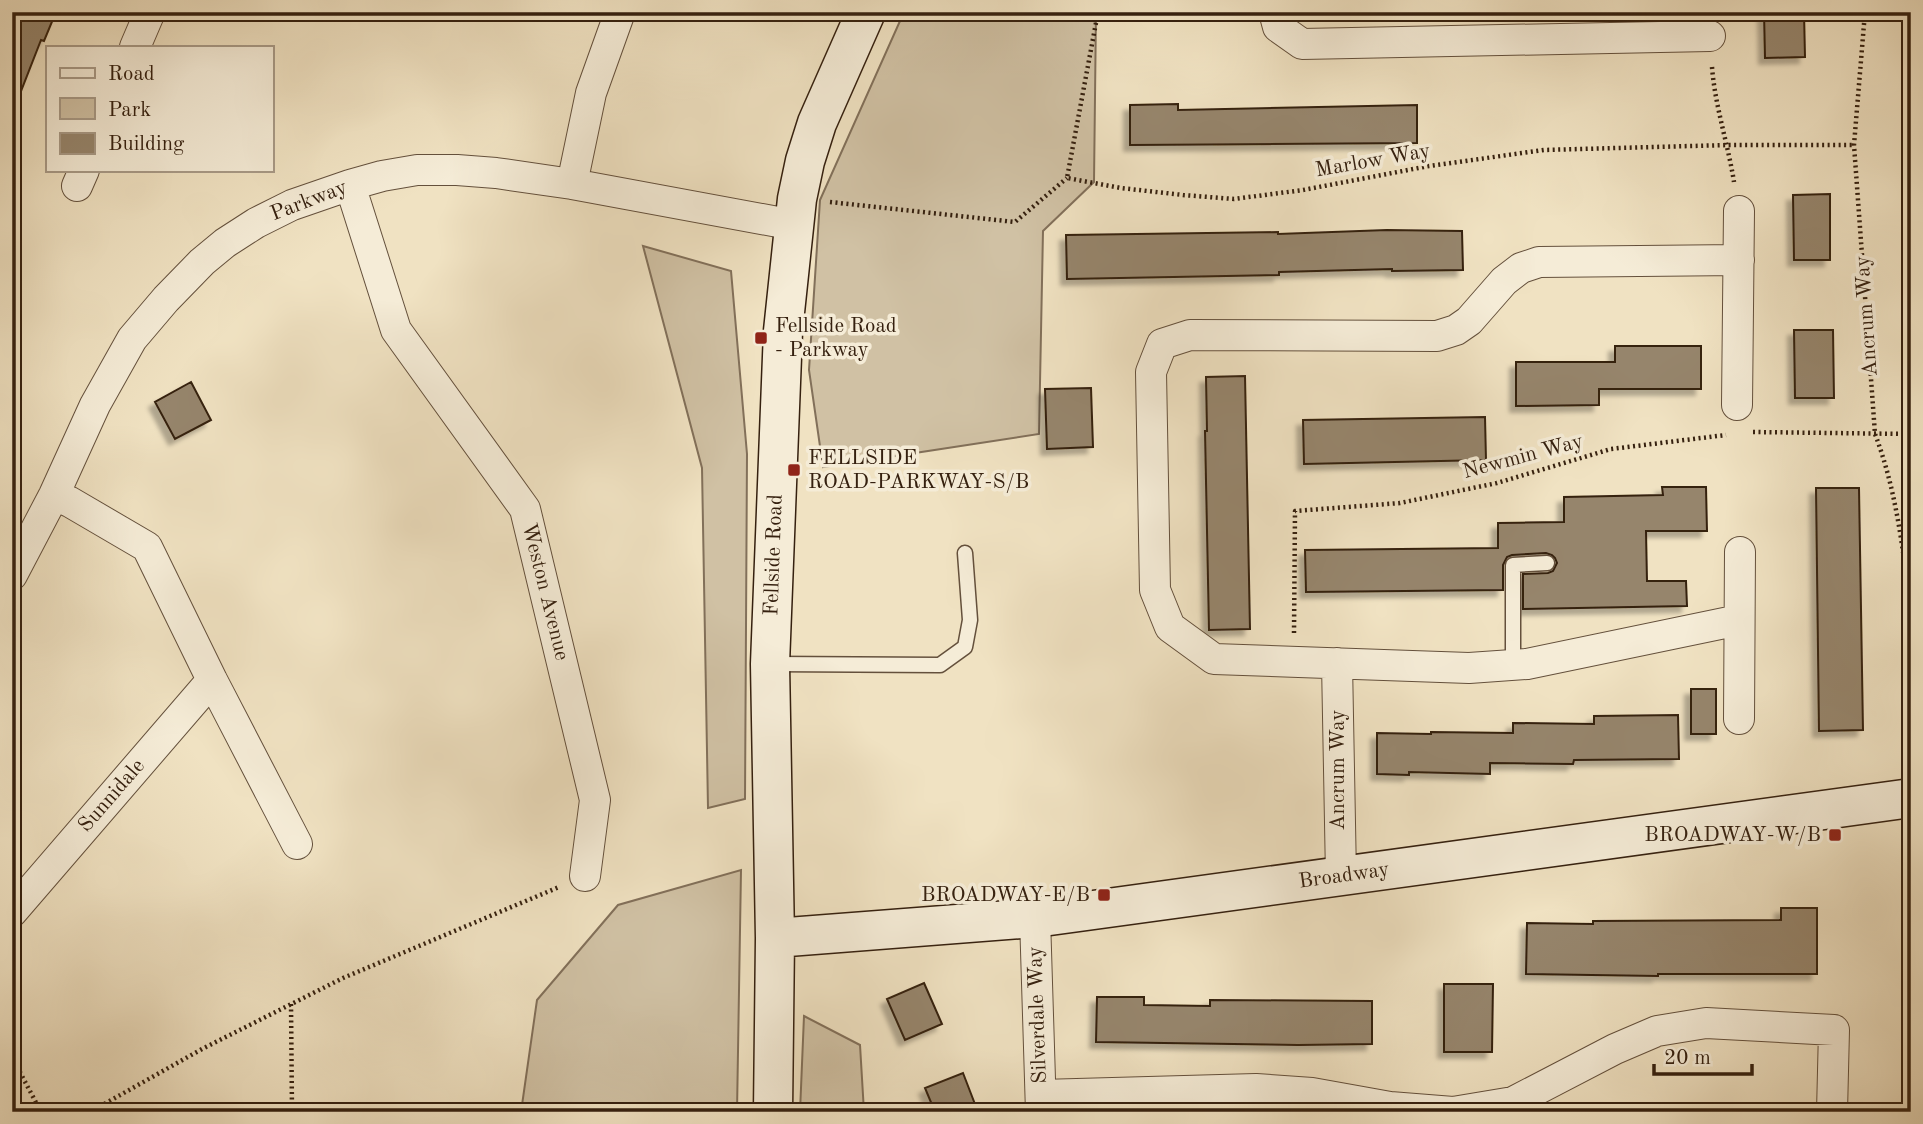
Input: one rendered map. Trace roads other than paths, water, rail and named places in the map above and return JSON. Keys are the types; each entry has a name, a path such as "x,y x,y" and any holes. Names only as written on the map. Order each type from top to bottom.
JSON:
{"street":[{"path":"135,46 150,12"},
{"path":"572,184 591,93 620,12"},
{"name":"Fellside Road","path":"773,1112 775,938 770,664 783,331 795,212 805,161 817,123 866,12"},
{"path":"1274,12 1278,27 1302,44 1710,36"},
{"name":"Parkway","path":"12,575 54,495 95,405 132,339 202,261 225,243 292,205 350,184 417,170 496,173 795,212"},
{"name":"Weston Avenue","path":"350,184 396,330 525,509 595,800 585,876"},
{"path":"1737,405 1739,211"},
{"path":"1739,260 1539,262 1521,268 1504,281 1469,321 1456,330 1437,336 1191,335 1162,344 1151,372 1155,590 1170,627 1214,659 1469,668 1527,664 1739,620"},
{"path":"54,495 147,547 297,844"},
{"path":"1739,719 1740,552"},
{"name":"Ancrum Way","path":"1338,663 1341,876"},
{"name":"Sunnidale","path":"12,912 212,680"},
{"name":"Broadway","path":"775,938 1035,918 1911,798"},
{"name":"Silverdale Way","path":"1035,918 1041,1103"},
{"path":"1041,1103 1256,1089 1312,1093 1390,1107 1453,1112 1513,1102 1615,1049 1657,1031 1706,1023 1833,1030 1832,1112"}],"lane":[{"path":"770,664 940,665 965,647 970,620 965,553"},
{"path":"1513,665 1513,565 1547,564"}],"place":[{"name":"Fellside Road - Parkway","path":"761,338"},
{"name":"FELLSIDE ROAD-PARKWAY-S/B","path":"794,470"},
{"name":"BROADWAY-W/B","path":"1835,835"},
{"name":"BROADWAY-E/B","path":"1104,895"}]}
